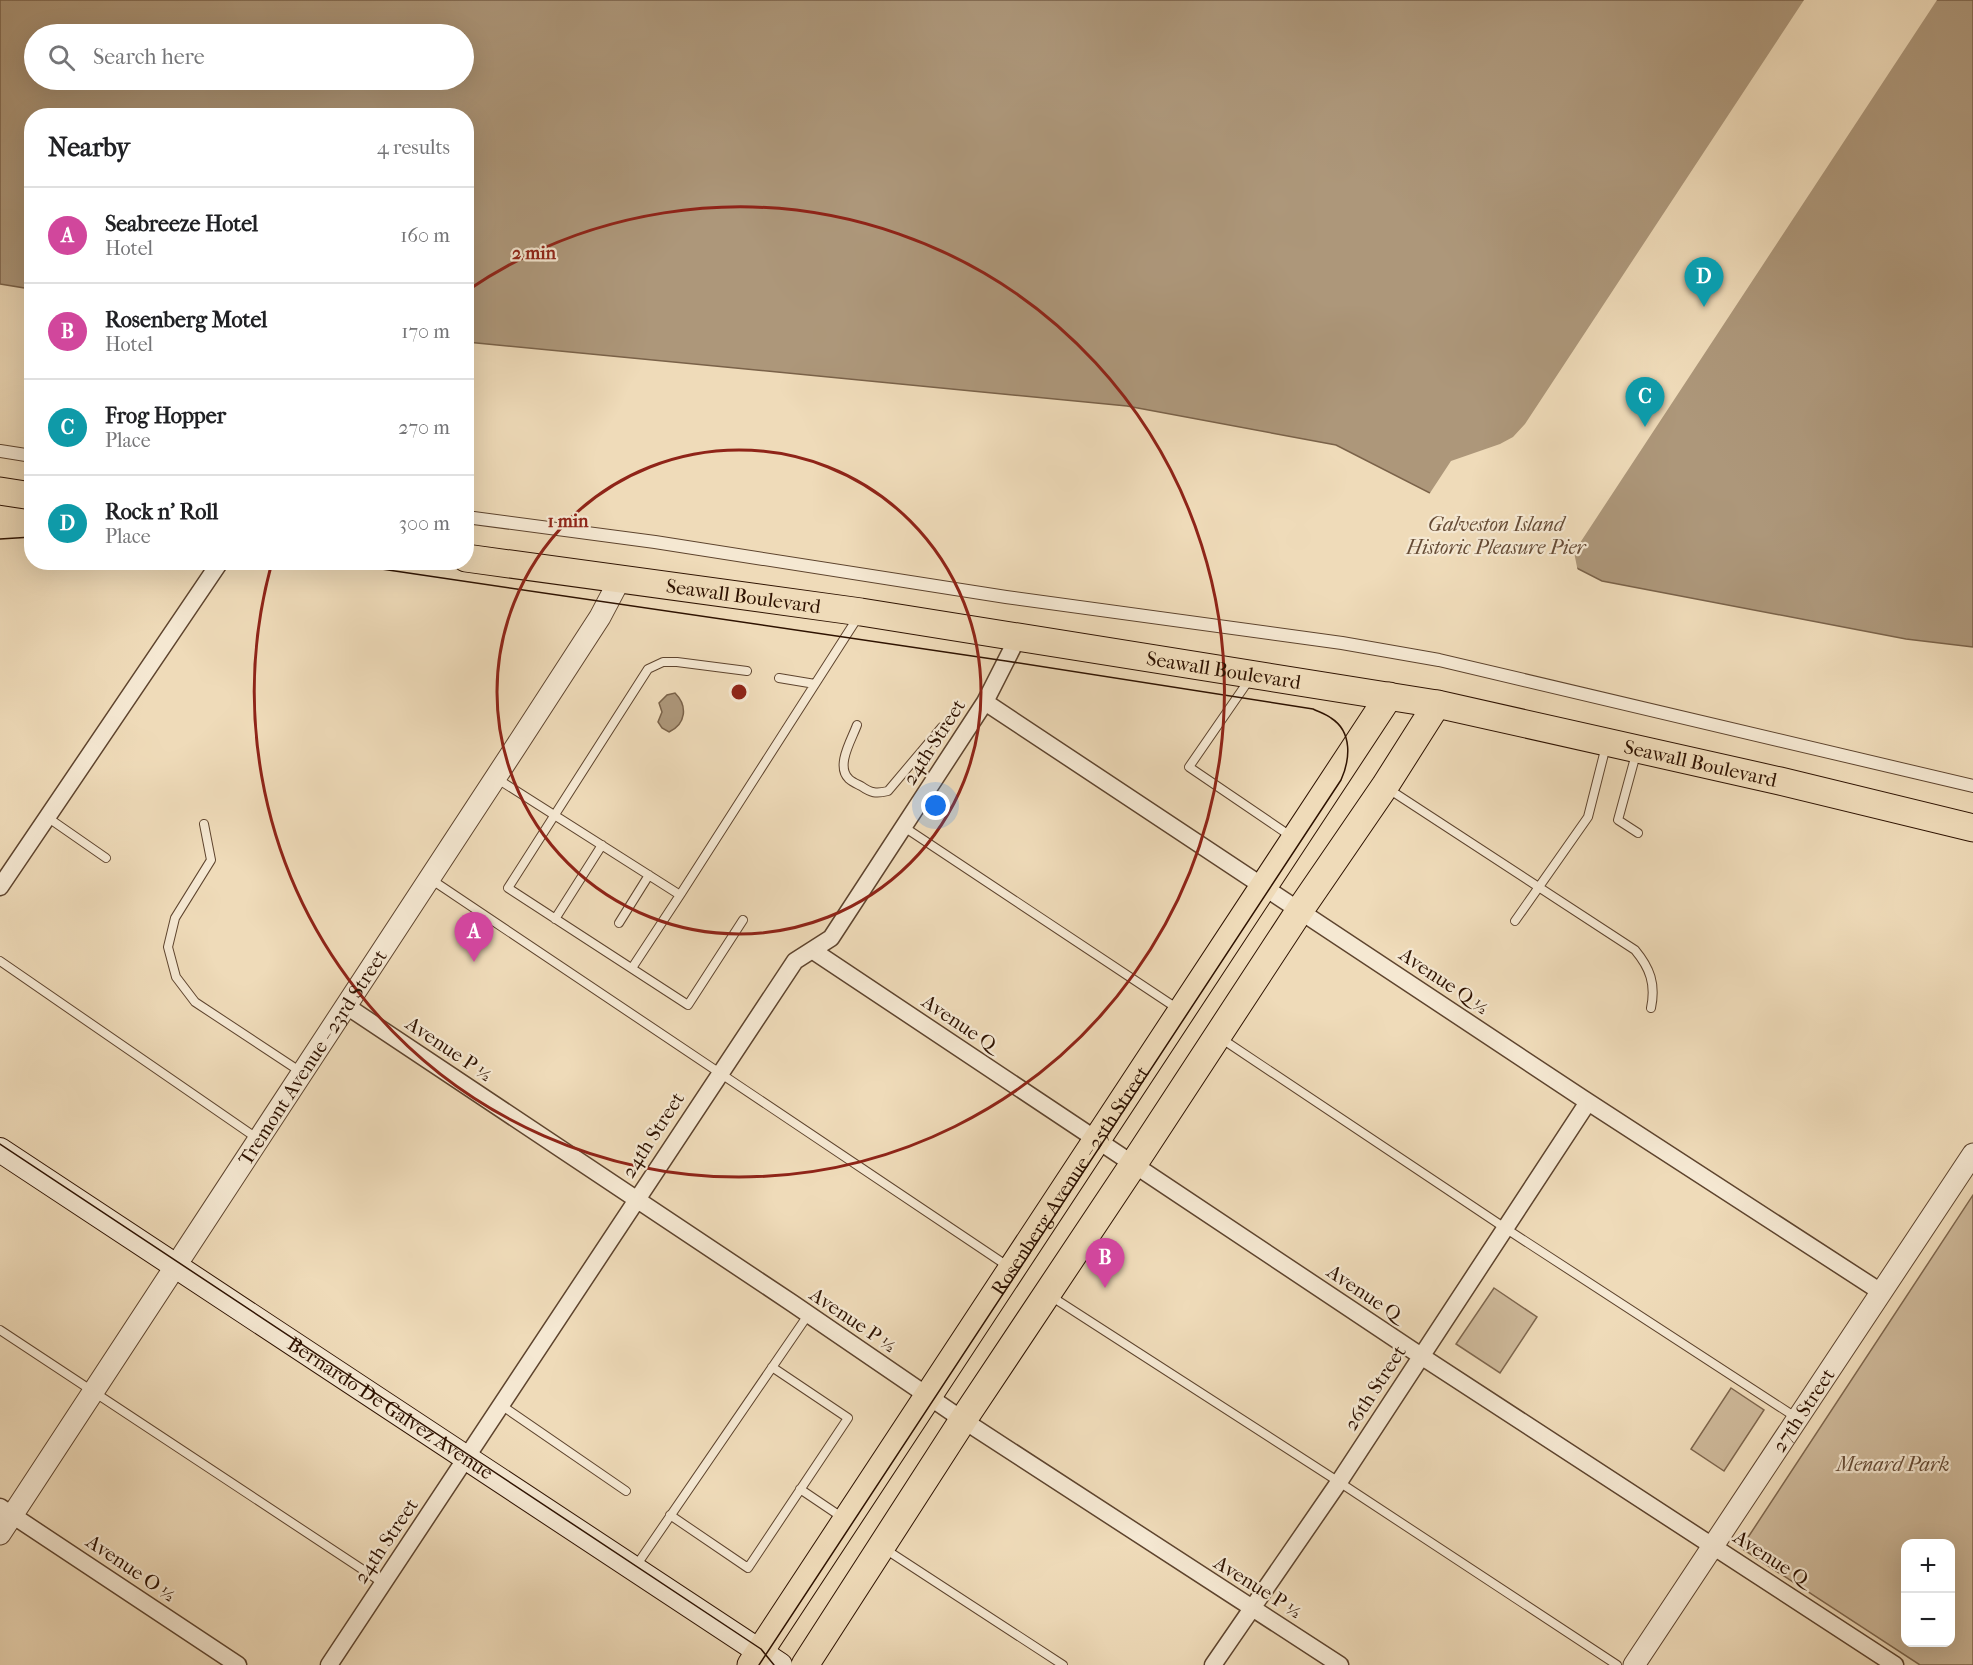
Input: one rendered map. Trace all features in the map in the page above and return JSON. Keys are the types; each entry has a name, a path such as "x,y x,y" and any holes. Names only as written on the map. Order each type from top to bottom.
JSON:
{"main road":[{"path":"0,491 24,495"},
{"name":"Seawall Boulevard","path":"474,559 861,612 1437,704 1637,748 1973,828"},
{"name":"Rosenberg Avenue - 25th Street","path":"764,1660 846,1520 1389,696"},
{"path":"805,1665 963,1420 1437,704"},
{"name":"Bernardo De Galvez Avenue","path":"0,1150 634,1568 764,1660"}],"street":[{"path":"0,451 24,455"},
{"path":"474,518 655,542 1006,597 1342,643 1439,660 1973,786"},
{"path":"0,887 215,570"},
{"name":"Tremont Avenue - 23rd Street","path":"0,1534 6,1511 93,1392 600,617 620,579"},
{"name":"24th Street","path":"329,1665 795,961 831,938 985,702 1018,637"},
{"name":"Avenue Q ½","path":"985,702 1588,1102 1881,1292"},
{"name":"Avenue Q","path":"812,950 1133,1166 1895,1665"},
{"name":"Avenue P ½","path":"345,1005 963,1420 1340,1665"},
{"name":"26th Street","path":"1214,1665 1339,1482 1588,1102"},
{"name":"27th Street","path":"1634,1665 1973,1154"},
{"name":"Avenue O ½","path":"6,1511 238,1665"}],"lane":[{"path":"632,968 861,612"},
{"path":"743,920 688,1005 508,888 648,669 663,662 677,662 747,671"},
{"path":"1253,673 1189,767 1295,838"},
{"path":"778,678 815,684"},
{"path":"857,725 843,761 843,770 847,778 870,792 878,794 888,791 942,727"},
{"path":"1515,921 1588,816 1608,742"},
{"path":"1637,748 1618,820 1638,833"},
{"path":"496,777 680,895"},
{"path":"1384,786 1635,950 1651,974 1653,988 1651,1008"},
{"path":"47,818 106,858"},
{"path":"204,824 211,860 175,918 168,947 176,977 195,1002 302,1072"},
{"path":"904,827 1181,1011"},
{"path":"555,919 602,844"},
{"path":"619,923 649,875"},
{"path":"429,878 1012,1269"},
{"path":"0,961 258,1139"},
{"path":"1217,1035 1505,1228 1797,1418"},
{"path":"1047,1293 1617,1665"},
{"path":"634,1568 808,1314"},
{"path":"0,1330 383,1583"},
{"path":"670,1515 748,1568 848,1418 772,1367"},
{"path":"501,1406 626,1491"},
{"path":"800,1490 846,1520"},
{"path":"882,1547 1063,1665"}],"green space":[{"name":"Menard Park","path":"1973,1195 1973,1665 1920,1665 1741,1548"},
{"path":"1494,1288 1537,1317 1500,1373 1456,1344"},
{"path":"1731,1388 1764,1410 1724,1471 1691,1449"}],"shaded area":[{"path":"0,0 1973,0 1973,647 1906,639 1602,581 1336,445 1127,406 474,343 474,108 24,108 24,288 0,284"},
{"path":"675,693 682,703 683,714 679,724 669,732 658,722 662,712 659,703 667,695"}],"pier":[{"name":"Galveston Island Historic Pleasure Pier","path":"1804,0 1937,0 1574,552 1578,572 1428,496 1451,461 1500,444 1513,437 1525,424"}],"tram line":[{"path":"0,539 24,538"},
{"path":"388,570 1006,661 1313,709 1327,715 1338,724 1346,738 1348,755 1341,780 759,1665"},
{"path":"0,1144 761,1649 774,1665"}],"place":[{"name":"Rock n' Roll","path":"1704,307"},
{"name":"Frog Hopper","path":"1645,427"},
{"name":"Seabreeze Hotel","path":"474,962"},
{"name":"Rosenberg Motel","path":"1105,1288"}]}
